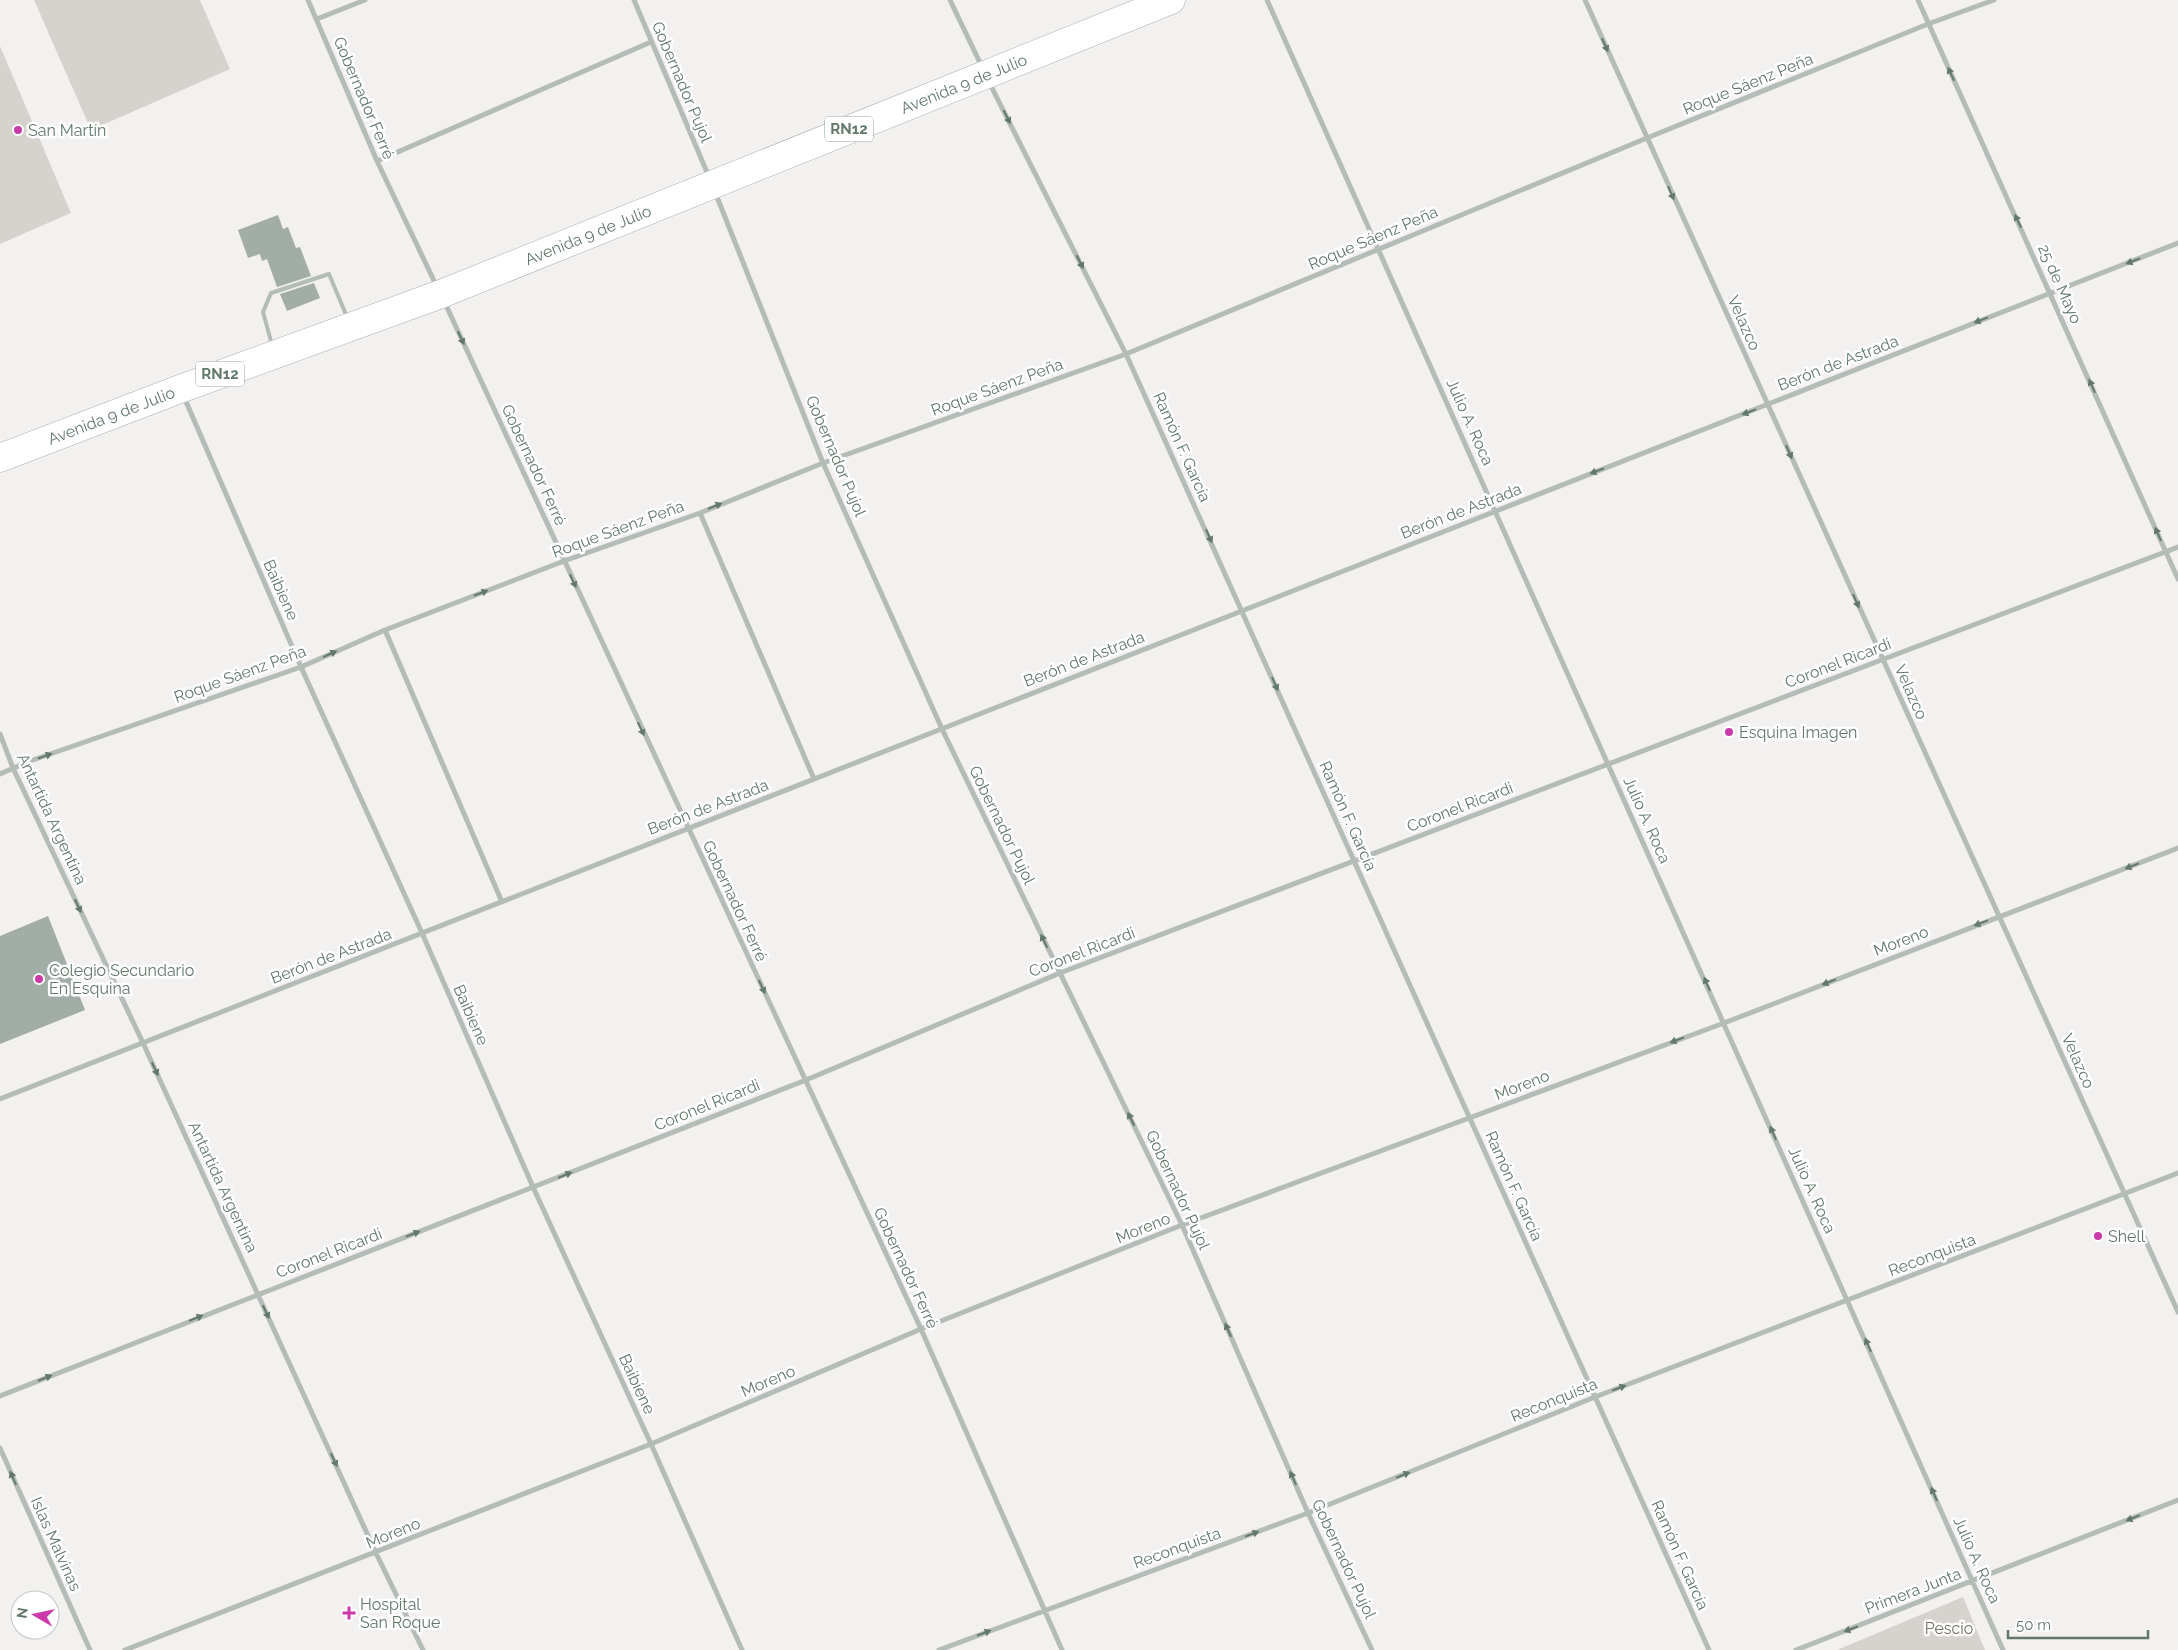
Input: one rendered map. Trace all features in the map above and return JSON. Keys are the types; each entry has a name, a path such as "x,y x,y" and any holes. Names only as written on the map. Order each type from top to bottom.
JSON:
{"highway":[{"name":"Avenida 9 de Julio","path":"0,458 180,388 441,294 1170,0"}],"street":[{"name":"Gobernador Ferré","path":"308,0 377,161 441,294 687,829 921,1329 1062,1650"},
{"path":"317,19 365,0"},
{"name":"Gobernador Pujol","path":"634,0 712,184 824,463 942,729 1182,1225 1308,1513 1372,1650"},
{"name":"Ramón F. García","path":"950,0 985,74 1126,354 1243,610 1708,1650"},
{"name":"Julio A. Roca","path":"1267,0 2003,1650"},
{"name":"Velazco","path":"1585,0 2178,1312"},
{"name":"25 de Mayo","path":"1918,0 2178,579"},
{"name":"Roque Sáenz Peña","path":"0,774 301,667 384,630 564,561 700,512 824,463 1126,354 1647,138 1928,24 1994,0"},
{"path":"377,161 651,42"},
{"name":"Berón de Astrada","path":"0,1099 2178,243"},
{"name":"Baibiene","path":"180,388 301,667 422,933 533,1187 651,1444 742,1650"},
{"path":"700,512 814,779"},
{"name":"Coronel Ricardi","path":"0,1396 806,1080 1060,974 2178,546"},
{"path":"384,630 502,902"},
{"name":"Antartida Argentina","path":"0,734 376,1553 423,1650"},
{"name":"Moreno","path":"125,1650 651,1444 921,1329 1182,1225 1724,1023 2178,848"},
{"name":"Reconquista","path":"939,1650 1308,1513 1595,1397 2178,1173"},
{"name":"Islas Malvinas","path":"0,1448 90,1650"},
{"name":"Primera Junta","path":"1796,1650 2178,1500"}],"lane":[{"path":"274,354 263,312 271,293 329,274 351,326"}],"green space":[{"path":"34,0 200,0 230,69 91,130"},
{"name":"San Martín","path":"0,46 71,213 0,244"},
{"name":"Pescio","path":"1963,1597 1985,1650 1837,1650"}],"building":[{"path":"278,215 283,229 288,227 296,248 300,247 311,276 277,287 267,259 262,261 260,254 248,258 238,230"},
{"path":"314,283 320,298 287,311 280,294"},
{"path":"48,916 85,1010 0,1044 0,936"}],"place":[{"name":"San Martín","path":"18,130"},
{"name":"Esquina Imagen","path":"1729,732"},
{"name":"Colegio Secundario En Esquina","path":"39,979"},
{"name":"Shell","path":"2098,1236"},
{"name":"Hospital San Roque","path":"349,1613"}]}
